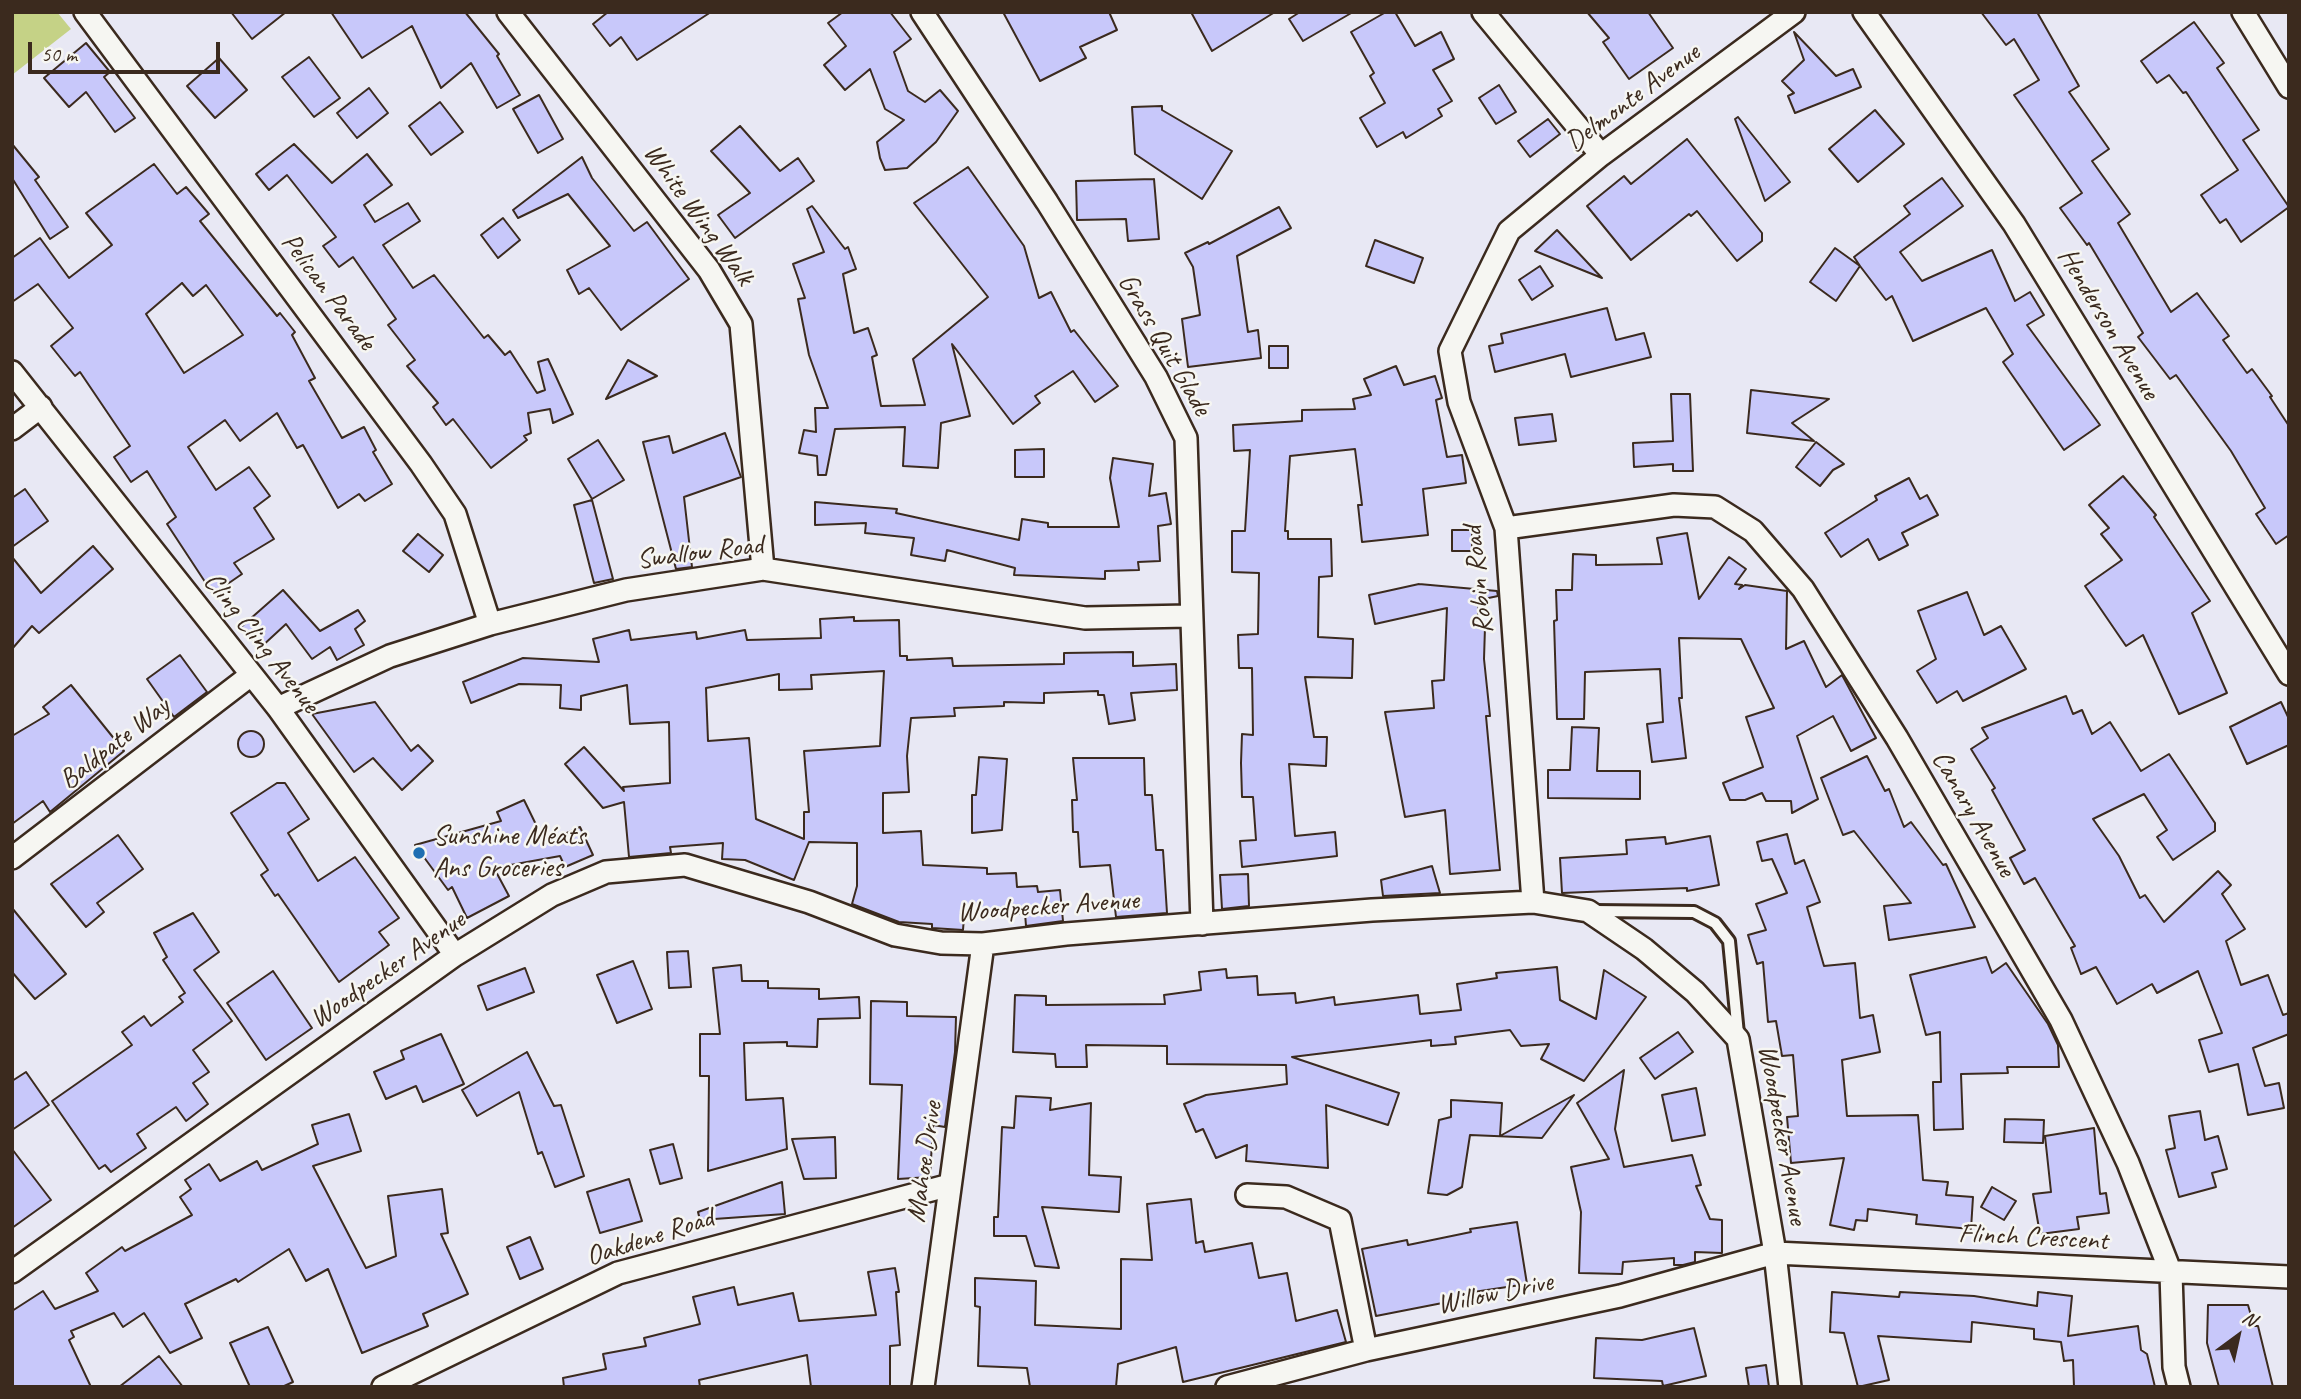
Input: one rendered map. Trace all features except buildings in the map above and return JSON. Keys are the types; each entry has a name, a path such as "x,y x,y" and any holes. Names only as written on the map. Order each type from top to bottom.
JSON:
{"street":[{"name":"Pelican Parade","path":"85,12 455,514 490,624"},
{"name":"White Wing Walk","path":"508,12 709,270 740,324 763,569"},
{"name":"Grass Quit Glade","path":"922,12 1047,202 1156,377 1186,438 1189,616 1202,924"},
{"path":"1483,12 1601,155"},
{"name":"Delmonte Avenue","path":"1509,231 1601,155 1794,12"},
{"name":"Henderson Avenue","path":"1864,12 2014,223 2289,674"},
{"path":"2243,12 2289,87"},
{"name":"Robin Road","path":"1509,231 1450,351 1459,402 1506,528 1533,902"},
{"name":"Cling Cling Avenue","path":"12,372 278,708 455,955"},
{"path":"12,429 41,407"},
{"name":"Canary Avenue","path":"1506,528 1674,505 1715,507 1753,531 1803,589 1897,738 2061,1020 2128,1163 2171,1273 2174,1367 2179,1387"},
{"name":"Swallow Road","path":"278,708 390,656 490,624 626,590 763,569 1085,618 1189,616"},
{"name":"Baldpate Way","path":"12,858 251,674"},
{"name":"Woodpecker Avenue","path":"12,1272 455,955 552,895 606,872 685,865 809,902 895,935 941,943 983,944 1066,934 1533,902 1588,911 1644,949 1695,992 1738,1039 1775,1253 1790,1387"},
{"name":"Mahoe Drive","path":"923,1387 983,944"},
{"name":"Oakdene Road","path":"383,1387 618,1273 950,1185"},
{"path":"1247,1195 1286,1197 1340,1220 1366,1350"},
{"name":"Flinch Crescent","path":"1775,1253 2289,1277"},
{"name":"Willow Drive","path":"1227,1387 1366,1350 1620,1296 1775,1253"}],"lane":[{"path":"1588,911 1694,912 1715,923 1729,941 1738,1039"}],"green space":[{"path":"12,12 57,12 71,29 12,75"}],"place":[{"name":"Sunshine Méats Ans Groceries","path":"419,853"}]}
